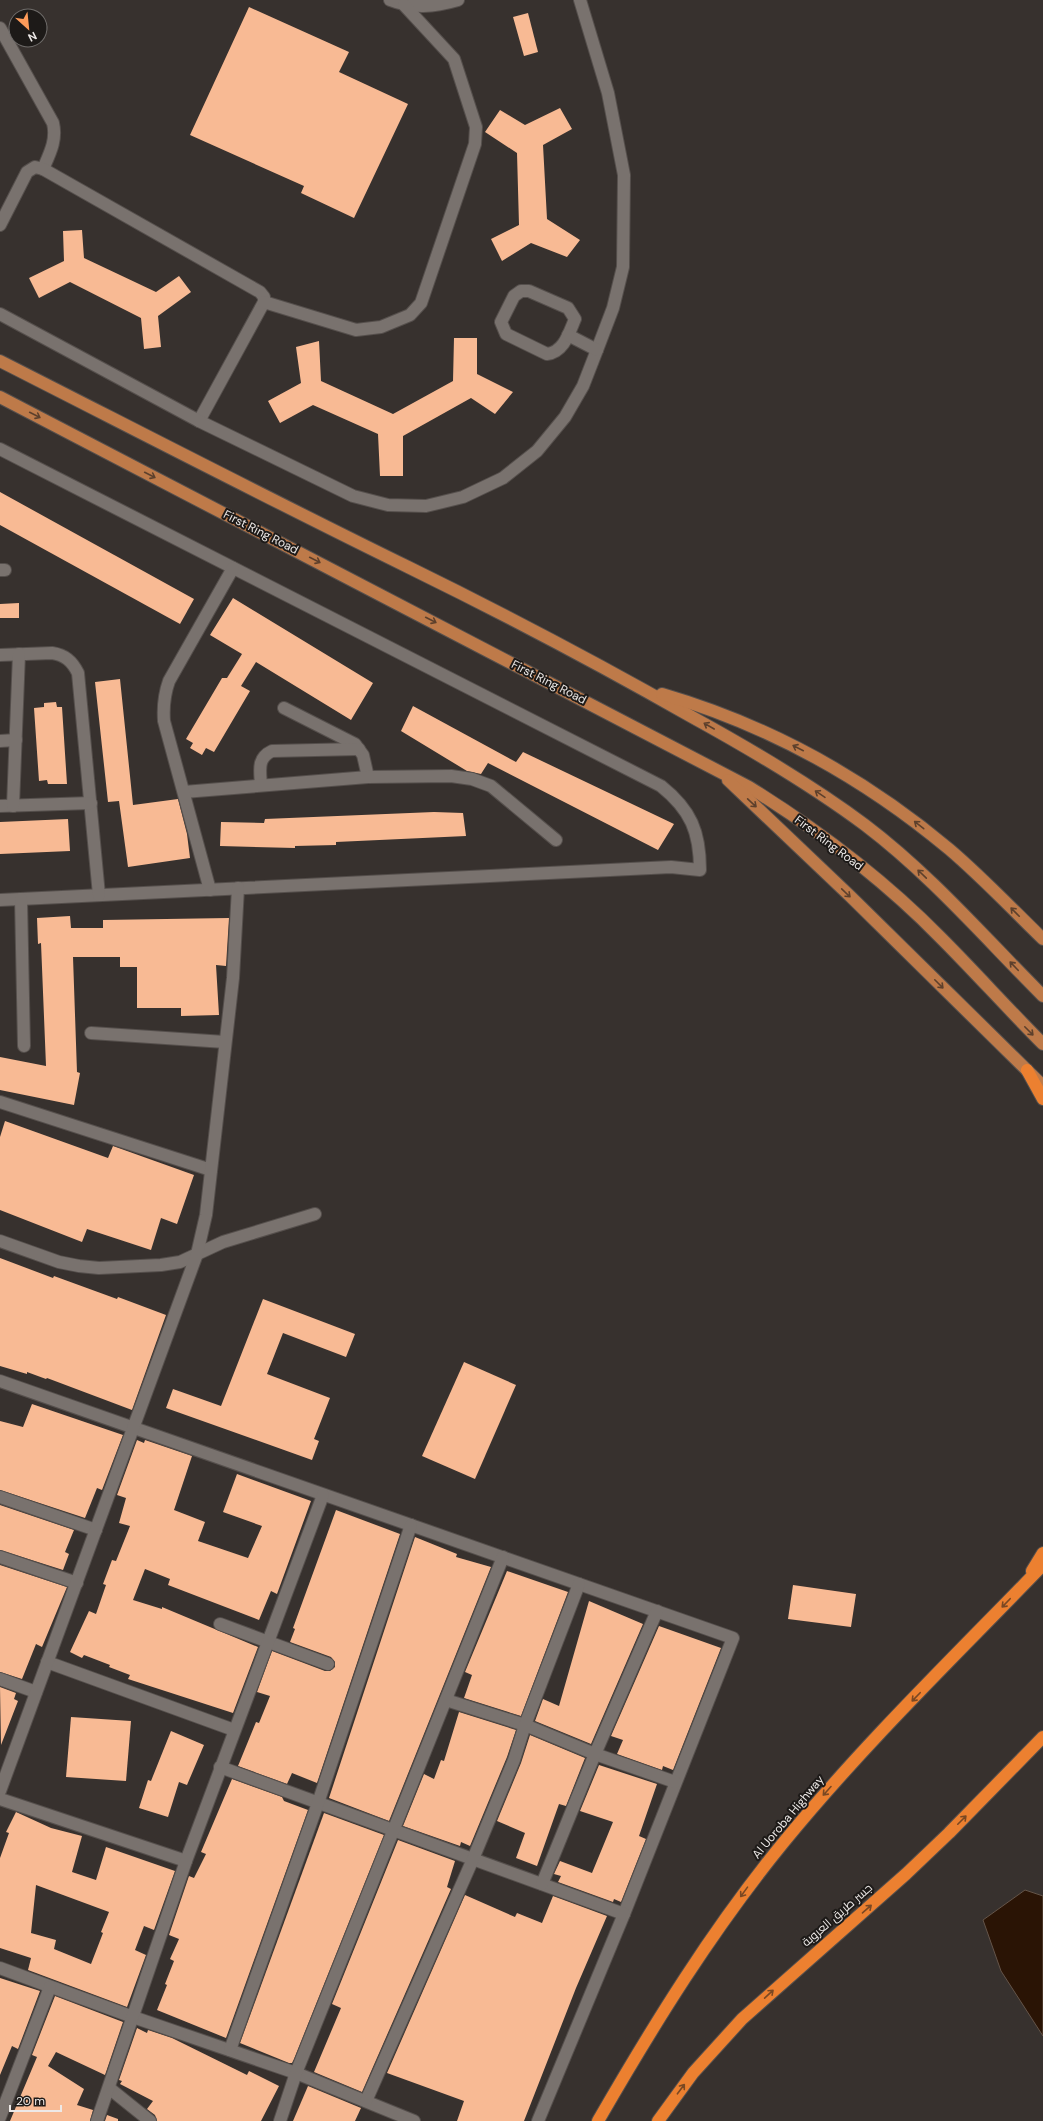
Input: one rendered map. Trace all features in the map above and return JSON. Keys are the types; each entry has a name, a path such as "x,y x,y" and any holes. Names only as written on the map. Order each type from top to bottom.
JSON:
{"highway":[{"path":"1027,1070 1043,1099"},
{"path":"1022,1587 1043,1553"},
{"name":"Al Uoroba Highway","path":"598,2121 684,1978 743,1893 777,1849 856,1759 1043,1565"},
{"name":"جسر طريق العروبة","path":"658,2121 693,2073 742,2019 911,1869 1043,1737"}],"main road":[{"path":"0,361 212,470 512,619 758,753 866,826 920,871 1042,995"},
{"name":"First Ring Road","path":"0,397 714,767 784,809 841,850 939,936 1043,1044"},
{"path":"641,688 708,709 740,721 802,750 845,774 881,797 950,850 1043,939"},
{"path":"714,767 850,896 1043,1086"}],"street":[{"path":"390,0 404,5 423,7 458,0"},
{"path":"0,314 199,421 353,496 388,505 426,506 463,497 502,478 537,451 565,417 583,386 613,308 622,268 624,175 608,93 580,0"},
{"path":"264,302 356,330 381,327 410,315 421,302 475,144 476,127 454,59 404,5"},
{"path":"0,28 54,123 56,134 54,144 43,169"},
{"path":"0,224 27,172 35,167 43,169 260,292 264,297 264,302 199,421"},
{"path":"521,291 529,291 568,308 573,313 575,319 568,335 561,348 554,353 548,354 506,334 501,322 514,296 521,291"},
{"path":"568,335 597,350"},
{"path":"0,449 661,786 676,798 687,813 696,830 700,848 700,870 671,867 0,900"},
{"path":"210,890 164,721 164,695 169,681 233,568"},
{"path":"0,655 52,652 60,654 74,664 78,673 100,895"},
{"path":"13,806 19,654"},
{"path":"284,708 349,740 359,749 368,777"},
{"path":"0,741 16,740"},
{"path":"261,785 260,764 262,758 272,751 359,749"},
{"path":"184,792 368,777 451,776 472,778 491,786 556,840"},
{"path":"0,806 91,803"},
{"path":"0,1791 197,1254 206,1214 233,978 238,888"},
{"path":"21,899 24,1046"},
{"path":"91,1034 225,1042"},
{"path":"0,1102 211,1170"},
{"path":"0,1241 59,1262 89,1268 162,1265 180,1262 223,1242 315,1214"},
{"path":"0,1381 733,1638 624,1914 538,2121"},
{"path":"97,2121 110,2088 132,2017 186,1861 234,1730 270,1642 323,1495"},
{"path":"0,1498 96,1530"},
{"path":"230,2050 318,1803 411,1525"},
{"path":"0,1557 77,1583"},
{"path":"280,2121 296,2073 503,1557"},
{"path":"366,2101 473,1859 514,1760 525,1726 579,1584"},
{"path":"542,1884 595,1754 657,1611"},
{"path":"220,1624 328,1664"},
{"path":"48,1662 234,1730"},
{"path":"0,1680 36,1692"},
{"path":"446,1700 525,1726 595,1754 675,1782"},
{"path":"220,1767 624,1914"},
{"path":"0,1799 186,1861"},
{"path":"0,1968 132,2017 296,2073 414,2121"},
{"path":"0,2117 50,1986"},
{"path":"110,2088 150,2121"}],"shaded area":[{"path":"1025,1890 1043,1896 1043,2036 1001,1971 983,1920"}],"building":[{"path":"249,7 349,52 339,72 408,104 354,218 301,193 304,186 190,135"},
{"path":"528,13 538,52 524,56 513,17"},
{"path":"560,108 572,129 543,145 547,219 580,240 567,257 531,243 502,261 491,239 519,225 517,153 485,132 500,110 525,125"},
{"path":"82,230 84,258 156,292 179,276 191,292 158,316 161,347 144,349 141,318 70,282 39,298 29,278 64,261 63,231"},
{"path":"454,338 477,338 477,374 513,392 495,414 471,398 403,436 403,476 380,476 378,434 313,405 280,423 268,401 301,383 296,347 319,341 321,381 393,414 453,381"},
{"path":"0,492 194,599 180,624 0,525"},
{"path":"233,598 373,683 351,720 256,662 241,686 250,691 214,752 206,748 202,755 190,748 193,743 186,739 222,678 227,678 242,654 210,635"},
{"path":"19,603 19,618 0,618 0,604"},
{"path":"120,679 133,805 178,799 187,834 190,858 128,867 119,801 108,802 95,682"},
{"path":"56,702 57,707 62,707 67,784 48,784 47,780 39,781 34,708 44,707 44,703"},
{"path":"413,706 516,762 523,752 674,824 658,850 488,763 481,774 467,771 401,731"},
{"path":"434,812 463,813 466,836 336,842 336,845 295,846 295,848 220,846 221,822 264,823 265,819"},
{"path":"68,819 70,851 0,854 0,822"},
{"path":"70,916 71,928 103,928 103,920 229,918 226,966 216,965 219,1015 181,1016 181,1008 137,1008 137,967 120,967 120,957 73,957 77,1072 80,1073 74,1105 0,1090 0,1057 46,1066 41,943 38,944 37,918"},
{"path":"5,1121 108,1158 113,1146 194,1175 177,1224 161,1218 151,1250 87,1229 82,1242 0,1210 0,1137"},
{"path":"0,1258 53,1278 54,1276 117,1299 118,1297 166,1315 132,1410 47,1378 46,1379 27,1372 27,1374 0,1366"},
{"path":"263,1299 355,1334 346,1357 283,1333 267,1374 330,1398 314,1439 319,1441 312,1460 166,1408 173,1389 221,1406"},
{"path":"464,1362 516,1385 475,1479 422,1456"},
{"path":"32,1404 123,1435 102,1490 97,1488 85,1518 0,1490 0,1421 23,1427"},
{"path":"137,1440 144,1443 145,1440 192,1456 174,1510 205,1522 198,1541 248,1558 262,1526 223,1512 237,1474 311,1501 277,1594 271,1591 259,1620 168,1585 170,1579 145,1569 133,1600 162,1609 162,1607 258,1647 233,1713 128,1679 130,1675 109,1667 110,1665 84,1655 82,1658 70,1652 89,1611 96,1614 106,1585 103,1584 112,1560 116,1561 130,1526 119,1523 126,1498 117,1495"},
{"path":"0,1505 74,1530 65,1552 69,1554 63,1570 0,1550"},
{"path":"336,1510 400,1534 317,1783 292,1773 287,1784 238,1766 256,1722 259,1723 270,1696 257,1692 272,1651 325,1671 330,1671 335,1667 335,1662 331,1657 290,1642 295,1629 293,1628"},
{"path":"415,1537 457,1554 456,1557 491,1567 389,1821 329,1798"},
{"path":"0,1565 67,1587 42,1647 36,1644 22,1679 0,1672"},
{"path":"507,1571 568,1592 521,1716 464,1698 472,1675 465,1672"},
{"path":"793,1585 856,1594 851,1627 788,1619"},
{"path":"589,1601 643,1624 591,1744 535,1721 543,1699 559,1706"},
{"path":"659,1626 721,1648 673,1770 663,1766 662,1770 617,1754 623,1740 611,1736"},
{"path":"0,1687 16,1693 14,1699 18,1701 1,1745"},
{"path":"459,1712 516,1730 507,1757 470,1846 461,1842 460,1846 403,1826 424,1774 434,1779 441,1760 444,1761"},
{"path":"71,1717 131,1721 126,1781 66,1777"},
{"path":"171,1731 204,1745 187,1785 179,1782 168,1817 139,1808 148,1780 151,1781"},
{"path":"530,1735 585,1758 566,1806 559,1804 537,1866 516,1858 525,1833 497,1821 521,1763"},
{"path":"599,1765 657,1784 639,1836 646,1839 621,1902 614,1899 613,1902 558,1882 561,1876 554,1874 560,1861 592,1873 613,1822 580,1811"},
{"path":"232,1779 282,1797 284,1801 308,1810 226,2038 157,2010 167,1985 165,1984 174,1961 170,1959 179,1939 169,1935 189,1876 194,1878 206,1854 201,1852"},
{"path":"16,1812 51,1828 82,1836 72,1872 96,1880 106,1847 175,1871 154,1930 144,1926 135,1950 146,1955 127,2007 28,1970 31,1958 0,1948 0,1858 9,1833 6,1832","holes":["36,1885 109,1912 91,1964 54,1949 56,1940 31,1933"]},
{"path":"324,1813 384,1835 294,2059 292,2063 289,2063 240,2043"},
{"path":"398,1840 455,1861 447,1887 451,1889 362,2092 314,2072 341,2008 332,2004"},
{"path":"465,1895 515,1917 517,1913 542,1923 553,1896 607,1916 576,1988 524,2121 457,2121 464,2101 387,2073"},
{"path":"0,1978 40,1991 18,2049 12,2046 0,2075"},
{"path":"55,1996 123,2022 105,2075 56,2052 48,2066 84,2089 77,2105 93,2110 90,2121 10,2121 37,2057 32,2055"},
{"path":"137,2028 147,2033 148,2030 172,2038 247,2075 249,2071 279,2086 261,2121 157,2121 155,2115 147,2109 153,2101 120,2084 122,2081 119,2080"},
{"path":"308,2086 361,2108 355,2121 293,2121"},
{"path":"107,2115 118,2119 118,2121 105,2121"}]}
